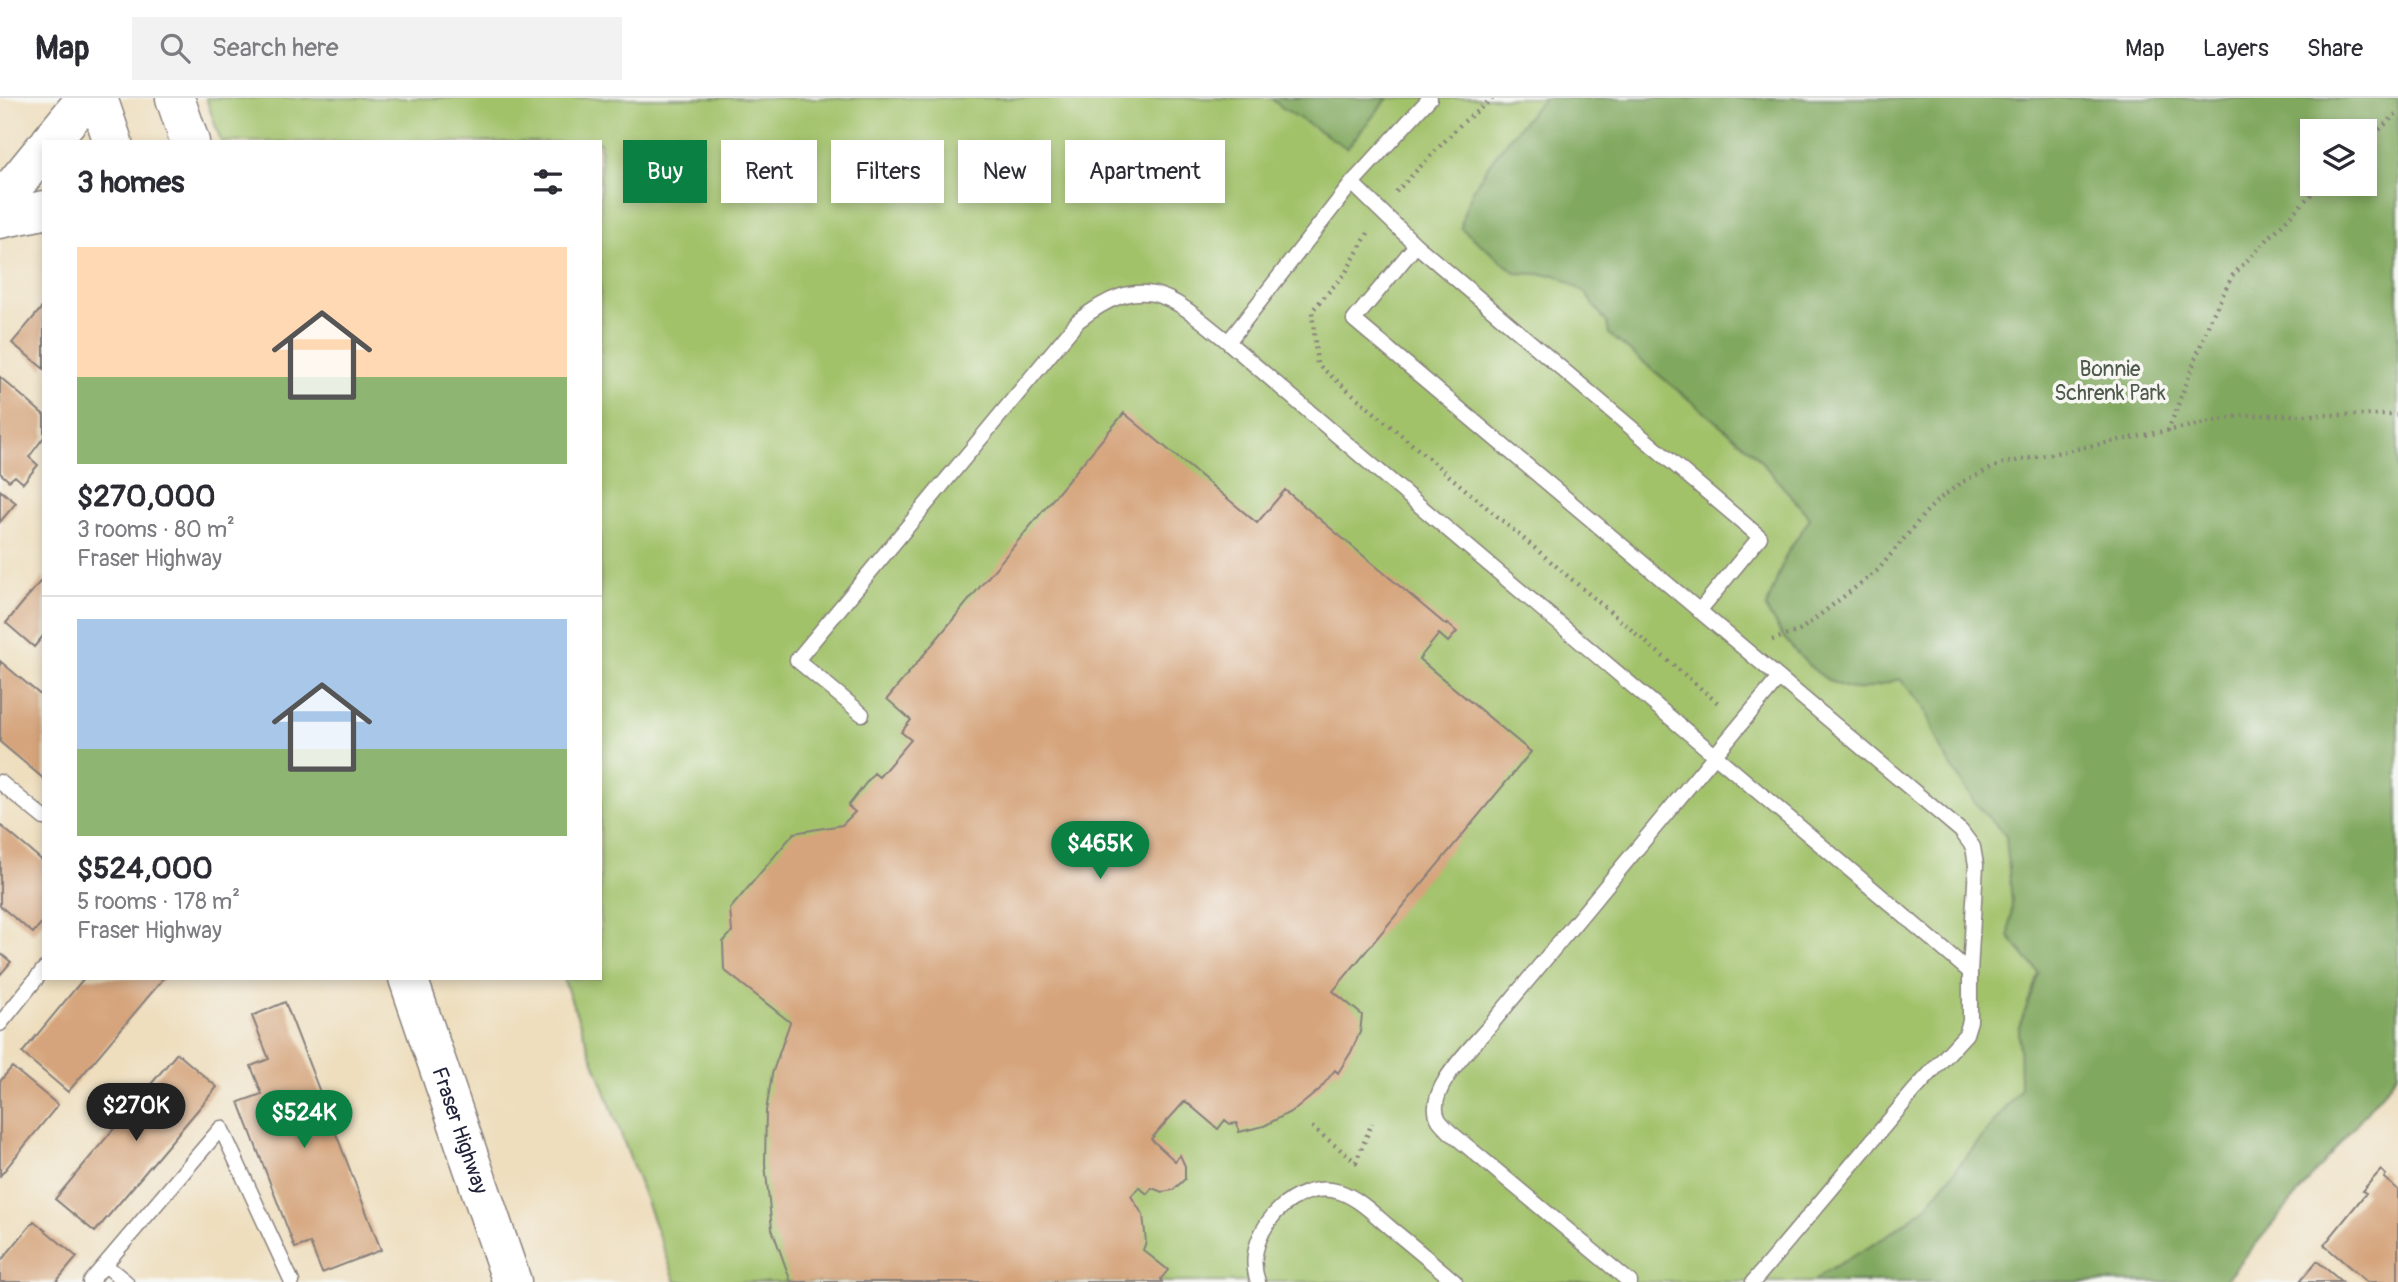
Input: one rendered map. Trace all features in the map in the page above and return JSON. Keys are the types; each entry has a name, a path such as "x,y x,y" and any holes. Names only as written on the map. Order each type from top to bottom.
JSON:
{"main road":[{"path":"52,140 86,98"},
{"path":"98,98 112,140"},
{"path":"175,98 189,140"},
{"path":"0,203 42,151"},
{"path":"0,219 42,210"},
{"name":"Fraser Highway","path":"409,980 512,1282"}],"lane":[{"path":"1228,342 1352,183 1430,98"},
{"path":"1352,183 1416,245 1760,537 1699,611"},
{"path":"1416,245 1354,320 1961,831 1973,847 1976,865 1970,1021 1966,1034 1753,1282"},
{"path":"862,714 797,660 1078,321 1112,298 1129,292 1147,293 1178,302 1228,342 1433,519 1970,972"},
{"path":"1630,1282 1451,1132 1439,1120 1435,1108 1437,1095 1443,1083 1488,1028 1779,678"},
{"path":"0,782 42,816"},
{"path":"0,1024 42,972"},
{"path":"90,1282 221,1128 292,1282"},
{"path":"1258,1282 1252,1268 1257,1242 1270,1221 1285,1204 1319,1190 1339,1192 1360,1203 1455,1282"},
{"path":"105,1265 126,1282"}],"path":[{"path":"1396,192 1461,124 1493,98"},
{"path":"2377,132 2398,112"},
{"path":"2168,431 2211,318 2233,275 2309,196"},
{"path":"1371,226 1346,272 1312,311 1317,364 1718,703"},
{"path":"1770,640 1799,631 1878,570 1924,513 1962,482 2001,464 2245,415 2398,415"},
{"path":"1312,1127 1356,1162 1372,1123"}],"green space":[{"path":"206,98 2398,98 2398,1074 2224,1282 676,1282 564,980 602,980 602,140 220,140"},
{"path":"1271,98 1388,98 1347,148"},
{"name":"Bonnie Schrenk Park","path":"1544,98 2398,98 2398,1074 2224,1282 1813,1282 1825,1272 1876,1243 1925,1208 2020,1090 2019,1027 2039,973 2009,937 2012,903 2006,836 1975,803 1941,750 1923,705 1900,679 1863,689 1833,683 1806,662 1782,635 1766,608 1786,555 1810,518 1753,452 1609,334 1607,323 1584,292 1556,275 1516,273 1461,228 1465,211 1481,176"}],"building":[{"path":"42,307 42,367 12,343"},
{"path":"0,377 42,413 42,440 29,457 38,465 23,483 15,476 9,481 0,473"},
{"path":"1124,413 1257,523 1285,490 1446,625 1447,623 1457,632 1448,642 1439,634 1419,659 1531,752 1333,991 1362,1015 1360,1032 1338,1073 1335,1070 1319,1090 1296,1109 1264,1126 1239,1132 1237,1123 1230,1124 1225,1120 1218,1129 1185,1101 1151,1139 1175,1161 1180,1155 1185,1166 1185,1179 1173,1190 1162,1192 1152,1188 1147,1194 1139,1187 1131,1196 1143,1215 1146,1242 1143,1250 1168,1270 1161,1279 1162,1282 791,1282 772,1229 765,1164 766,1111 772,1074 790,1022 724,970 723,942 732,932 730,909 794,833 842,825 855,812 848,806 874,773 879,777 911,740 901,732 911,720 887,699"},
{"path":"0,490 16,503 0,522"},
{"path":"42,579 42,637 34,647 6,623"},
{"path":"0,661 42,696 42,777 0,742"},
{"path":"0,825 42,860 42,922 33,933 0,906"},
{"path":"0,953 11,962 0,975"},
{"path":"82,980 162,980 68,1092 22,1053"},
{"path":"285,1002 381,1250 322,1273 310,1243 295,1248 239,1102 262,1094 251,1066 269,1059 252,1016"},
{"path":"177,1053 217,1087 95,1232 55,1199"},
{"path":"12,1067 58,1105 0,1176 0,1081"},
{"path":"2381,1170 2386,1175 2384,1178 2398,1190 2398,1282 2367,1282 2324,1245 2366,1193 2362,1191"},
{"path":"34,1221 77,1257 56,1282 0,1282 0,1262"},
{"path":"2317,1261 2342,1282 2299,1282"}]}
